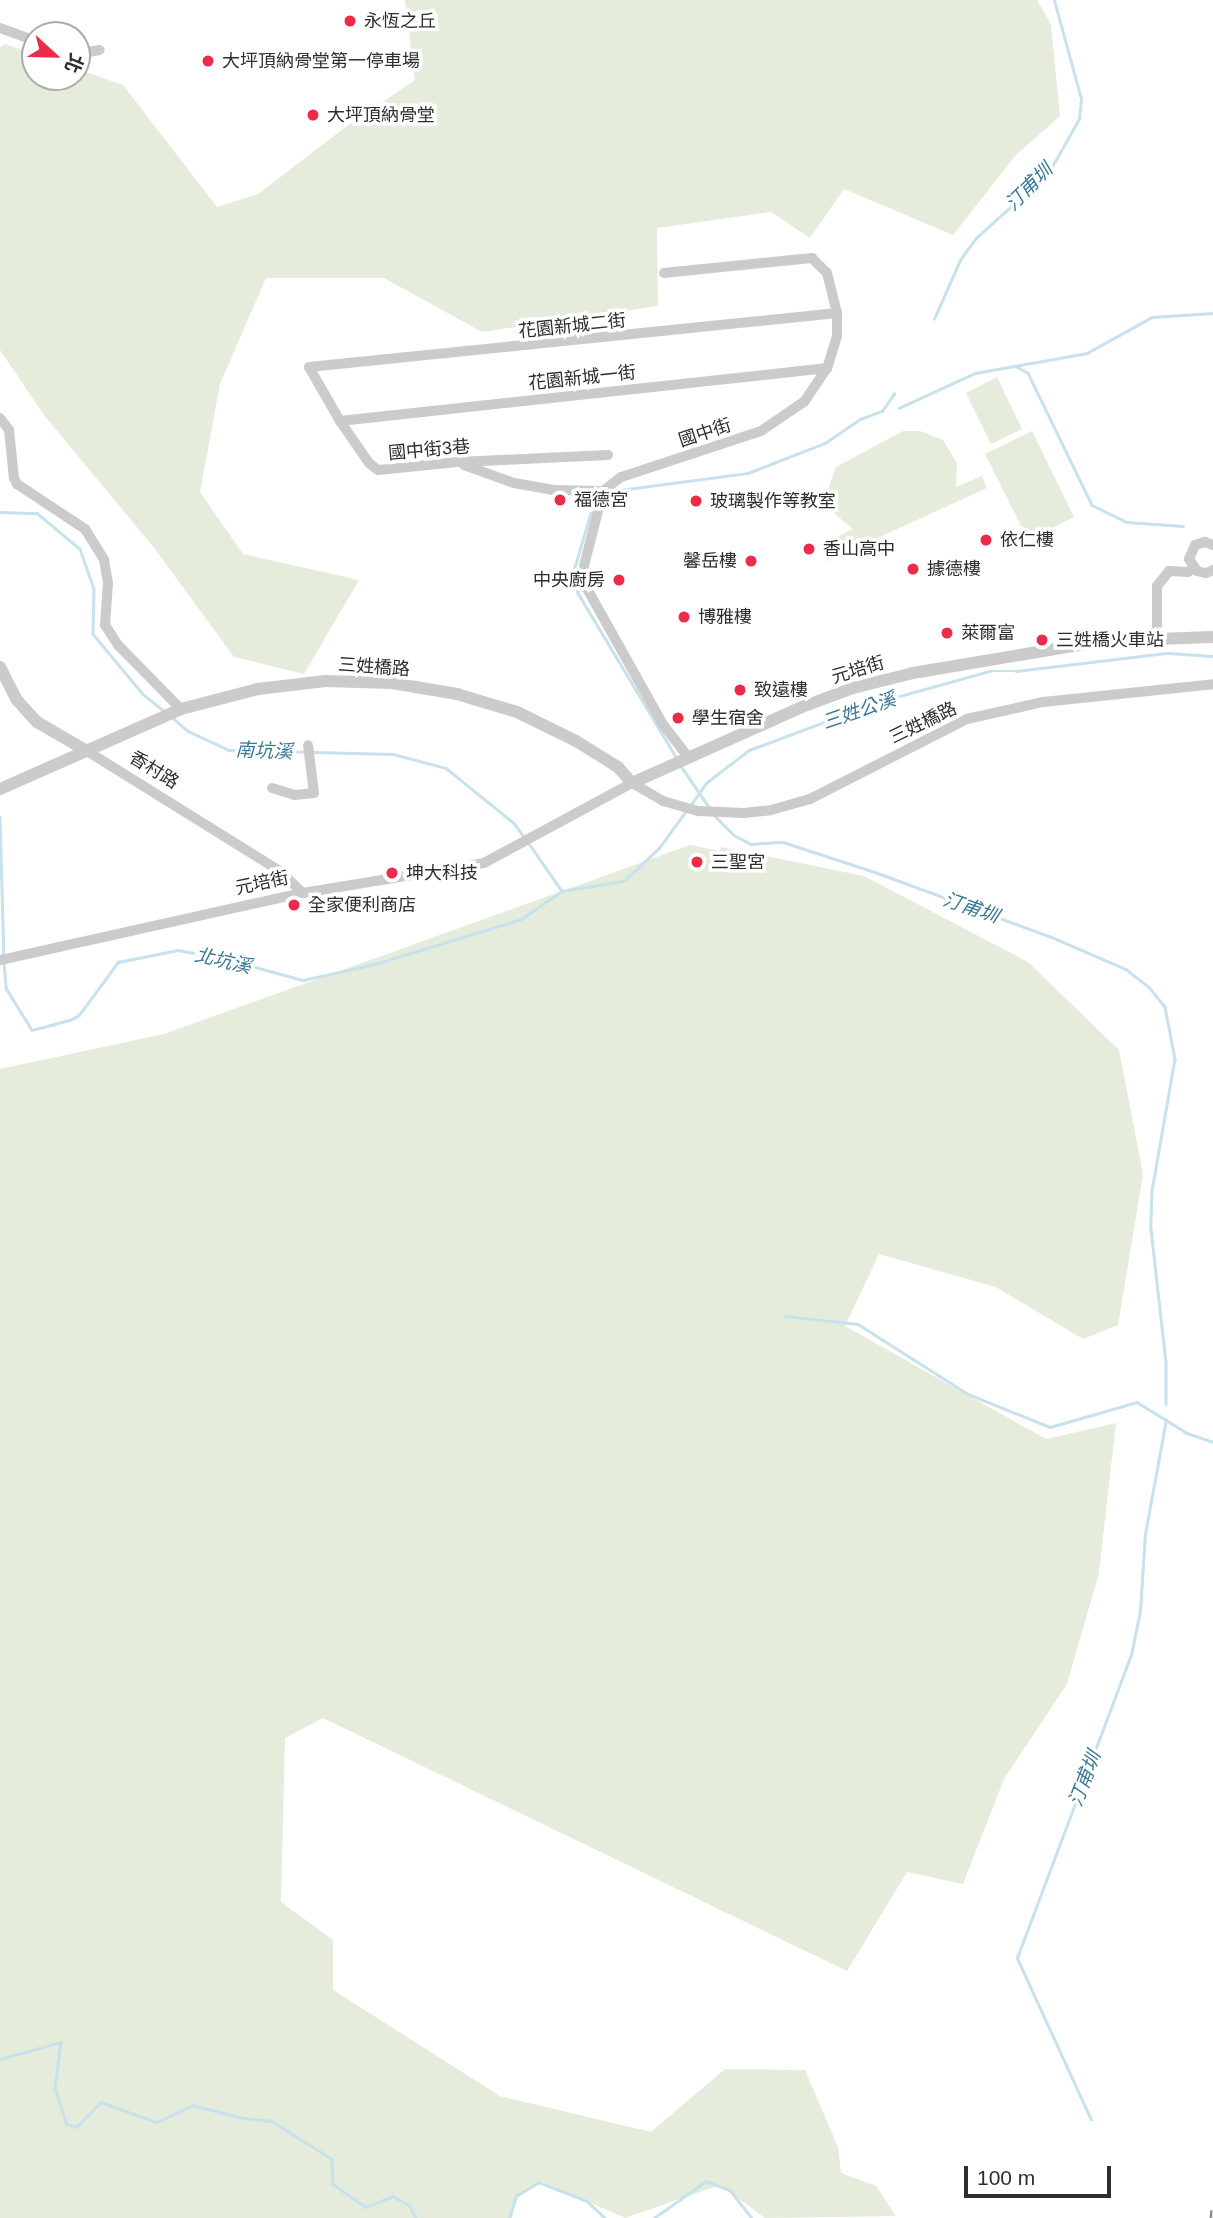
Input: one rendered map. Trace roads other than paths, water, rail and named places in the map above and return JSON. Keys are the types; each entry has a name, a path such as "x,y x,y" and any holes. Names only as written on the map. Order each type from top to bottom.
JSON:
{"street":[{"path":"0,28 21,36"},
{"path":"91,52 100,50"},
{"name":"國中街","path":"603,491 621,477 761,431 805,401 827,368 837,336 837,313 827,274 812,258 664,274"},
{"name":"花園新城二街","path":"309,367 837,313"},
{"name":"國中街3巷","path":"309,367 340,421 369,463 378,470 457,462 608,456"},
{"name":"花園新城一街","path":"340,421 827,368"},
{"path":"0,418 9,430 17,484 85,529 104,560 108,583 105,625 118,645 181,709"},
{"path":"457,462 514,483 552,490 603,491 584,566 585,585 662,723 688,757"},
{"path":"1213,545 1200,543 1192,549 1189,559 1193,568 1201,573 1213,570"},
{"path":"1157,638 1157,586 1170,571 1188,572 1193,568"},
{"name":"元培街","path":"0,960 303,893 468,867 514,849 632,783 853,688 913,673 1102,641 1213,637"},
{"name":"香村路","path":"0,667 16,700 37,722 280,871 303,893"},
{"name":"三姓橋路","path":"87,751 181,709 258,689 326,681 392,683 431,689 517,712 608,760 646,794 663,801 699,811 744,813 810,799 967,719 1052,701 1213,684"},
{"path":"272,788 295,794 314,793 308,745"},
{"path":"0,789 87,751"}],"waterway":[{"name":"汀甫圳","path":"934,319 960,260 976,238 1049,172 1079,119 1081,99 1054,0"},
{"path":"899,408 975,373 1087,353 1152,317 1213,313"},
{"path":"1016,366 1028,373 1092,505 1127,522 1183,526"},
{"name":"汀甫圳","path":"620,490 748,473 825,443 860,419 882,411 894,394"},
{"name":"南坑溪","path":"0,512 37,513 80,549 94,589 93,634 143,694 165,712"},
{"name":"汀甫圳","path":"591,513 574,571 578,593 676,757"},
{"name":"三姓公溪","path":"690,806 706,783 749,750 878,702 990,671 1016,671 1168,653 1213,656"},
{"name":"南坑溪","path":"173,718 188,731 229,750 393,754 446,768 514,823 524,837"},
{"name":"汀甫圳","path":"681,766 711,810"},
{"name":"北坑溪","path":"4,963 6,988 32,1030 79,1015 118,962 178,950 226,959 303,980 375,964 521,919 562,891 624,881 659,848 686,811"},
{"name":"汀甫圳","path":"714,815 734,835 751,844 783,842 875,872 1049,936 1126,969 1149,987 1165,1007 1175,1059 1152,1191 1151,1229 1166,1362 1166,1404"},
{"name":"北坑溪","path":"0,817 4,956"},
{"name":"南坑溪","path":"528,842 562,891"},
{"path":"785,1316 858,1324 968,1394 1050,1427 1137,1402 1187,1433 1213,1442"},
{"name":"汀甫圳","path":"1091,2120 1017,1958 1131,1655 1140,1611 1145,1534 1166,1420"},
{"path":"0,2059 61,2042 55,2088 67,2124 76,2127 101,2102 157,2122 193,2105 243,2118 272,2121 332,2159 333,2184 366,2207 393,2196 410,2206 416,2218"},
{"path":"654,2218 706,2181 730,2190 752,2218"},
{"path":"509,2218 516,2196 539,2182 587,2201 605,2218"}],"railway":[{"path":"1212,2218 1213,2210"}],"place":[{"name":"永恆之丘","path":"350,21"},
{"name":"大坪頂納骨堂第一停車場","path":"208,61"},
{"name":"大坪頂納骨堂","path":"313,115"},
{"name":"福德宮","path":"560,500"},
{"name":"玻璃製作等教室","path":"696,501"},
{"name":"依仁樓","path":"986,540"},
{"name":"香山高中","path":"809,549"},
{"name":"馨岳樓","path":"751,561"},
{"name":"據德樓","path":"913,569"},
{"name":"中央廚房","path":"619,580"},
{"name":"博雅樓","path":"684,617"},
{"name":"萊爾富","path":"947,633"},
{"name":"三姓橋火車站","path":"1042,640"},
{"name":"致遠樓","path":"740,690"},
{"name":"學生宿舍","path":"678,718"},
{"name":"三聖宮","path":"697,862"},
{"name":"坤大科技","path":"392,873"},
{"name":"全家便利商店","path":"294,905"}]}
